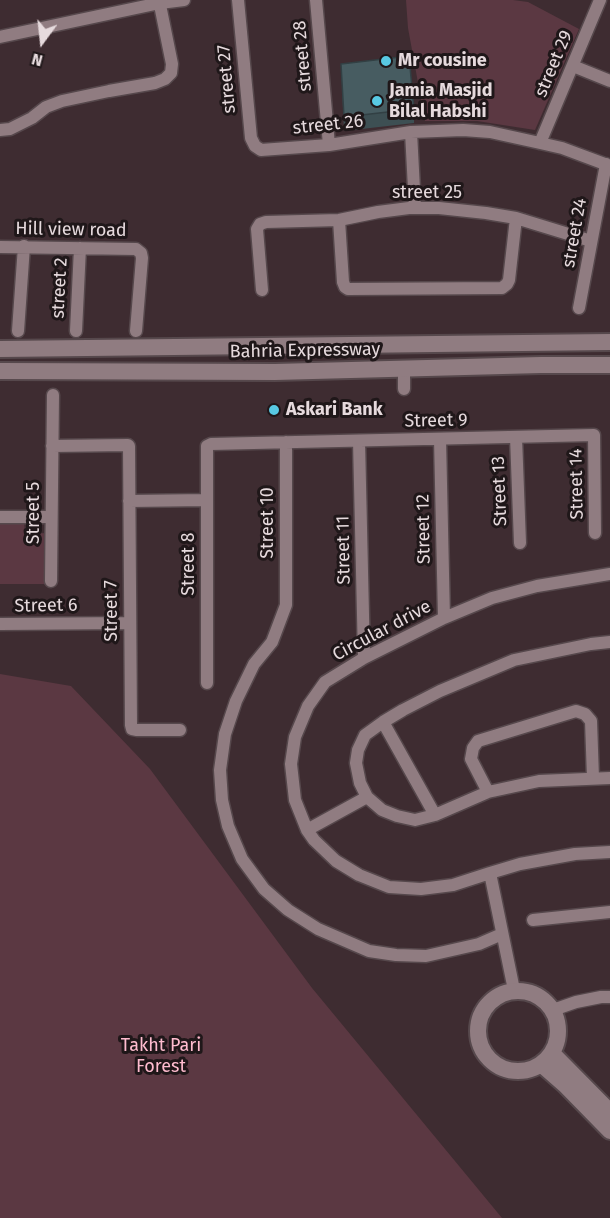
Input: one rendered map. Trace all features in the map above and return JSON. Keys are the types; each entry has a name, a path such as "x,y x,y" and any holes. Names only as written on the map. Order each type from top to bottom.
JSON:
{"main road":[{"name":"Bahria Expressway","path":"0,348 610,342"},
{"path":"275,372 276,346"},
{"name":"Bahria Expressway","path":"0,371 275,372 610,365"},
{"path":"514,990 532,992 544,999 553,1010 558,1023 558,1037 546,1058 534,1068 520,1071 507,1070 490,1060 479,1044 477,1031 479,1018 485,1006 494,997 514,990"},
{"path":"546,1058 610,1112"},
{"path":"546,1058 564,1085 610,1131"}],"street":[{"path":"0,37 160,1 184,0"},
{"name":"street 27","path":"238,0 251,138 255,146 261,150"},
{"name":"street 28","path":"316,0 329,146"},
{"name":"street 29","path":"540,142 600,0"},
{"path":"0,130 10,129 32,118 46,107 62,101 165,80 171,73 172,64 160,1"},
{"path":"573,66 610,81"},
{"name":"street 26","path":"261,150 329,146 411,132 464,130 490,132 540,142 608,165"},
{"path":"411,132 415,208"},
{"name":"street 24","path":"579,308 608,165"},
{"name":"street 25","path":"262,290 257,229 260,224 266,222 339,220 378,212 439,208 516,218 591,241"},
{"path":"339,220 343,282 345,287 351,289 504,286 509,280 516,218"},
{"path":"18,331 24,246"},
{"name":"Hill view road","path":"0,247 136,249 141,253 142,258 136,331"},
{"name":"street 2","path":"76,331 80,248"},
{"path":"404,369 404,389"},
{"name":"Street 5","path":"51,581 53,395"},
{"name":"Street 9","path":"207,446 211,444 594,435"},
{"name":"Street 14","path":"594,435 595,533"},
{"name":"Street 13","path":"516,437 520,543"},
{"name":"Street 12","path":"440,439 444,618"},
{"name":"Street 11","path":"359,441 364,658"},
{"name":"Street 10","path":"286,442 286,605 272,642 254,664 236,701 225,734 220,770 222,800 228,826 242,859 264,889 288,910 318,929 369,951 396,956 426,956 479,944 502,934"},
{"name":"Street 7","path":"52,446 128,445 130,449 131,725 132,729 180,730"},
{"name":"Street 8","path":"207,446 207,683"},
{"path":"129,501 207,501"},
{"path":"0,517 51,517"},
{"name":"Circular drive","path":"610,573 537,586 492,598 444,618 364,658 325,682 308,706 295,737 291,764 295,800 314,840 336,861 359,875 389,887 421,889 453,885 520,864 575,854 610,852"},
{"name":"Street 6","path":"0,624 129,623"},
{"path":"610,642 514,660 440,691 403,710 365,735 358,750 356,763 360,783 367,797 382,810 415,820 435,815 488,792 539,781 610,778"},
{"path":"488,792 471,759 473,748 478,741 576,711 585,714 591,720 593,778"},
{"path":"383,722 435,815"},
{"path":"308,830 367,797"},
{"path":"490,873 514,990"},
{"path":"533,920 610,912"},
{"path":"553,1010 576,1002 610,997"}],"green space":[{"path":"406,0 528,2 579,29 535,130 477,121 425,121 408,28"},
{"path":"0,520 24,520 25,534 47,533 50,584 0,584"},
{"name":"Takht Pari Forest","path":"0,674 71,686 150,769 312,988 502,1218 0,1218"}],"building":[{"name":"Jamia Masjid Bilal Habshi","path":"409,56 414,109 344,117 341,64"}],"place":[{"name":"Mr cousine","path":"386,61"},
{"name":"Jamia Masjid Bilal Habshi","path":"377,101"},
{"name":"Askari Bank","path":"274,410"}]}
